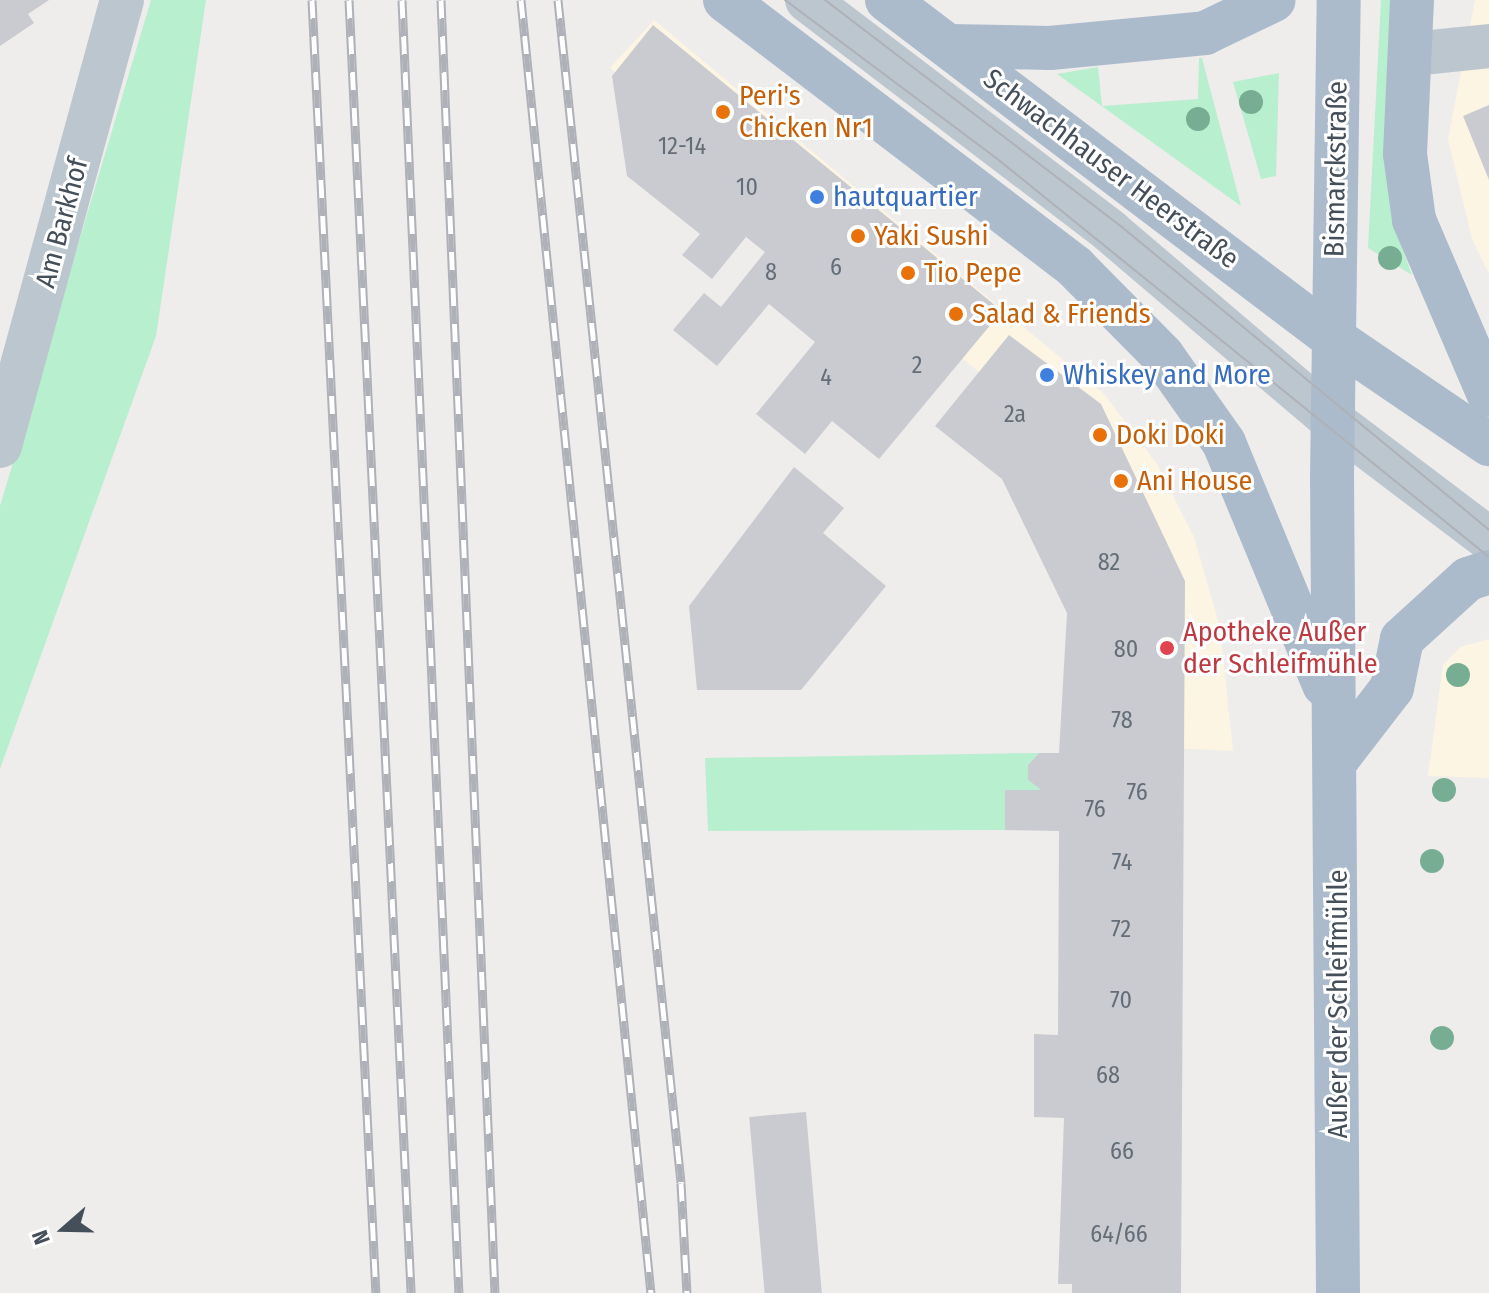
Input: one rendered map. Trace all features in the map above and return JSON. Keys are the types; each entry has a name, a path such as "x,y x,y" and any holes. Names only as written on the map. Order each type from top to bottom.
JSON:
{"main road":[{"name":"Außer der Schleifmühle","path":"725,0 1075,267 1162,355 1204,411 1283,572 1335,714"},
{"name":"Schwachhauser Heerstraße","path":"887,0 1333,338 1489,444"},
{"path":"950,46 1050,48 1205,33 1274,0"},
{"name":"Bismarckstraße","path":"1333,338 1339,0"},
{"path":"1412,0 1412,54 1405,154 1414,220 1489,395"},
{"name":"Außer der Schleifmühle","path":"1333,338 1335,714 1338,758 1338,1293"},
{"path":"1338,758 1392,688 1402,639 1449,594 1489,572"}],"street":[{"name":"Am Barkhof","path":"0,446 122,0"},
{"path":"807,0 1111,232 1333,421 1489,539"},
{"path":"1412,54 1489,46"}],"shaded area":[{"path":"1475,0 1489,0 1489,274 1472,239 1448,139"},
{"path":"654,20 1104,394 1157,464 1194,537 1220,627 1233,751 1127,746 1042,424 610,68"},
{"path":"1489,639 1489,778 1428,776 1443,665 1460,647"}],"green space":[{"path":"151,0 206,0 156,336 0,769 0,506"},
{"path":"1381,0 1392,0 1397,234 1412,275 1368,248"},
{"path":"1199,58 1202,58 1241,206 1057,74 1098,67 1102,106 1198,99"},
{"path":"1279,73 1276,176 1261,179 1233,82"},
{"path":"1039,753 1028,765 1028,780 1041,790 1005,790 1005,830 708,831 705,758"}],"building":[{"path":"0,0 49,0 28,14 34,23 0,46"},
{"path":"653,25 1002,311 879,459 832,421 805,454 756,414 815,342 769,304 717,366 673,330 704,293 721,307 765,252 746,237 712,279 682,255 700,234 627,176 612,76"},
{"path":"1489,105 1489,180 1463,116"},
{"path":"1009,335 1101,404 1185,581 1181,1293 1072,1293 1072,1284 1058,1284 1064,1118 1034,1117 1034,1034 1058,1035 1059,831 1005,830 1005,790 1041,790 1028,780 1028,765 1039,753 1059,753 1067,613 1002,479 935,426"},
{"path":"794,467 844,508 823,533 886,586 801,690 697,690 689,606"},
{"path":"806,1112 822,1293 765,1293 749,1117"}],"tram line":[{"path":"785,0 995,157 1489,557"},
{"path":"825,0 1123,228 1489,530"}],"railway":[{"path":"312,0 376,1293"},
{"path":"349,0 411,1293"},
{"path":"402,0 459,1293"},
{"path":"441,0 495,1293"},
{"path":"521,0 651,1293"},
{"path":"558,0 681,1183 687,1293"}],"place":[{"name":"Peri's Chicken Nr1","path":"723,112"},
{"name":"hautquartier","path":"817,197"},
{"name":"Yaki Sushi","path":"858,236"},
{"name":"Tio Pepe","path":"908,273"},
{"name":"Salad & Friends","path":"956,314"},
{"name":"Whiskey and More","path":"1047,375"},
{"name":"Doki Doki","path":"1100,435"},
{"name":"Ani House","path":"1121,481"},
{"name":"Apotheke Außer der Schleifmühle","path":"1167,648"}]}
